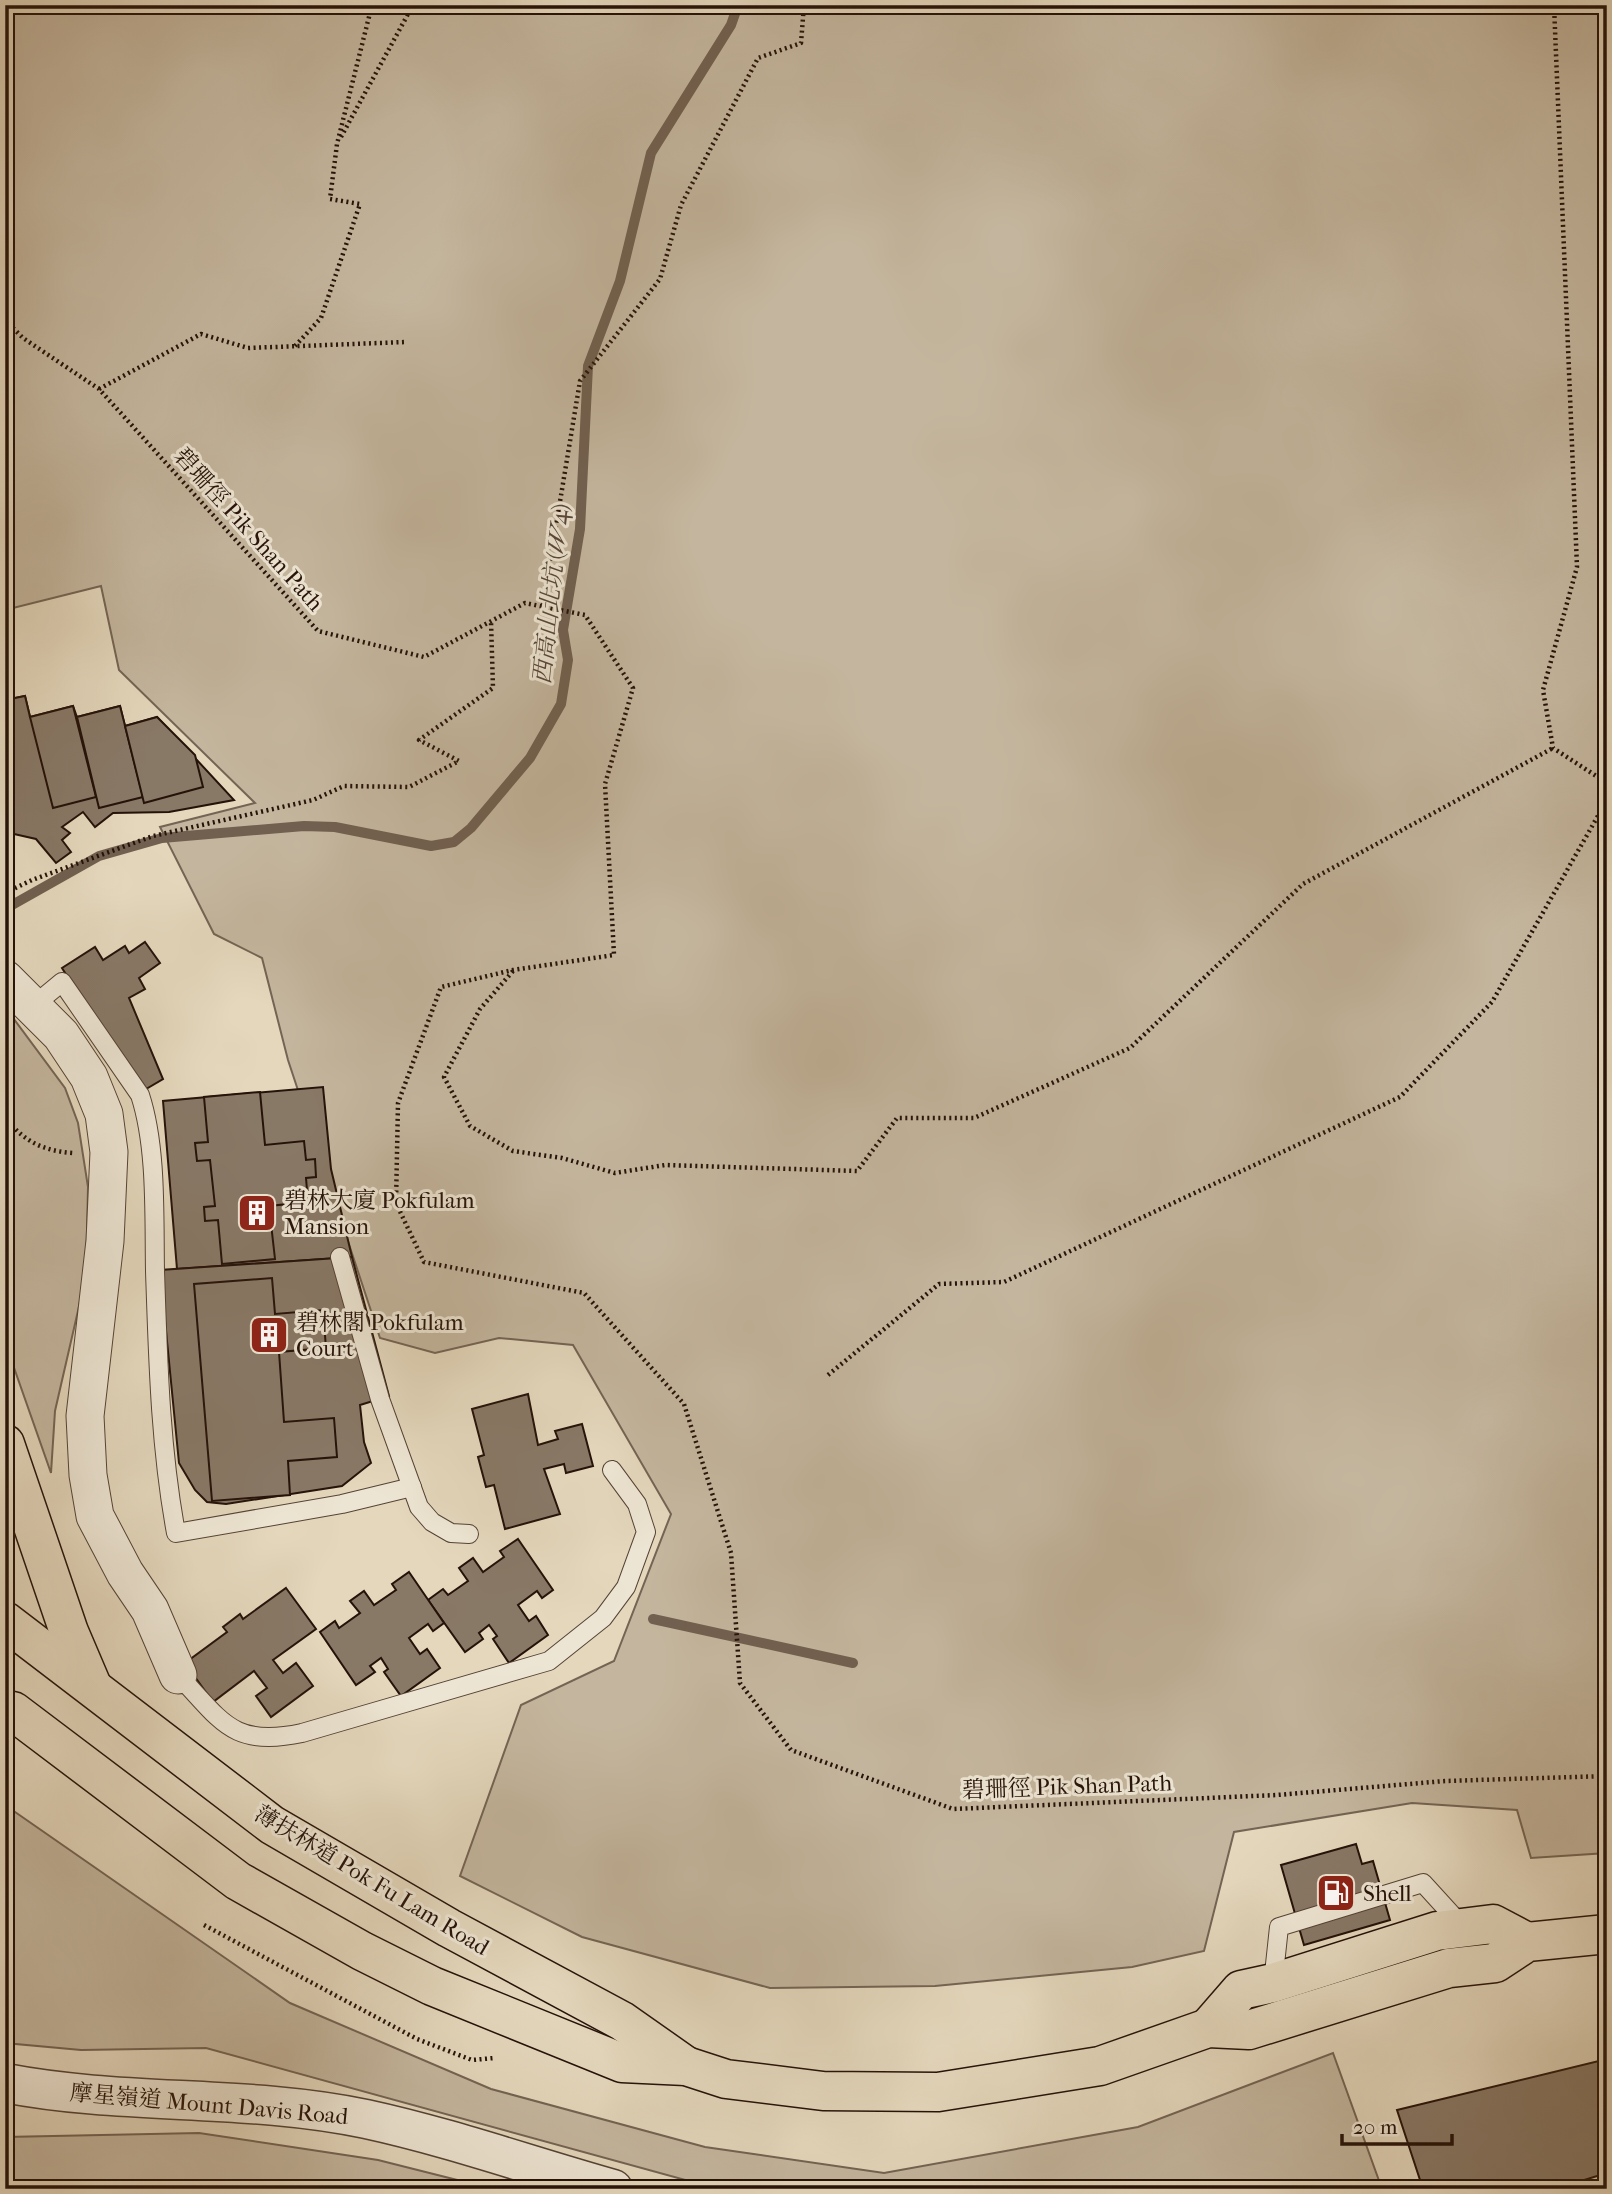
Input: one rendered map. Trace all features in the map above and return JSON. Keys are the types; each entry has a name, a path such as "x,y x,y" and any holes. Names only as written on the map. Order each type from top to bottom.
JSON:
{"main road":[{"path":"5,1444 69,1632 94,1691"},
{"name":"薄扶林道 Pok Fu Lam Road","path":"5,1621 272,1825 449,1928 622,2021 686,2066"},
{"name":"薄扶林道 Pok Fu Lam Road","path":"8,1706 238,1881 362,1951 432,1986 622,2063 686,2066 726,2079 823,2091 938,2092 1100,2066 1208,2028 1249,2030 1449,1968 1495,1963 1527,1942 1607,1934"},
{"name":"薄扶林道 Pok Fu Lam Road","path":"1208,2028 1241,1990 1273,1983 1437,1931 1493,1924 1527,1942"}],"street":[{"path":"5,979 61,1035 89,1077 104,1114 109,1152 106,1241 85,1416 88,1475 95,1516 125,1573 150,1610 178,1675"},
{"name":"摩星嶺道 Mount Davis Road","path":"5,2083 130,2097 258,2104 366,2119 613,2189"}],"lane":[{"path":"33,1006 62,982 140,1095 145,1112 155,1218 160,1406 166,1482 176,1533 342,1504 412,1488"},
{"path":"341,1257 380,1399 419,1507 432,1522 451,1533 469,1534"},
{"path":"178,1675 230,1729 266,1739 302,1733 549,1661 603,1618 626,1587 641,1552 646,1532 644,1521 637,1504 612,1470"},
{"path":"1273,1983 1279,1927 1423,1883 1464,1928"}],"path":[{"path":"295,346 321,318 360,204 330,199 337,144 372,5"},
{"path":"337,144 412,5"},
{"path":"804,5 801,43 758,58 681,205 660,279 580,381 543,604 585,615 633,688 605,784 614,956 513,970 480,1009 444,1077 470,1126 513,1151 562,1158 615,1173 665,1165 857,1171 897,1118 974,1118 1130,1048 1303,884 1553,748"},
{"path":"1554,5 1577,567 1543,690 1553,748 1607,783"},
{"name":"碧珊徑 Pik Shan Path","path":"5,320 23,338 99,388 318,631 424,657 525,603 543,604"},
{"path":"99,388 201,334 248,348 406,342"},
{"path":"5,893 32,880 153,836 313,800 344,786 409,787 459,761 419,740 493,688 491,621"},
{"path":"828,1375 939,1284 1004,1282 1400,1097 1492,1002 1607,800"},
{"name":"碧珊徑 Pik Shan Path","path":"513,970 441,987 398,1103 396,1203 424,1262 584,1293 684,1404 731,1553 740,1683 792,1750 953,1809 1277,1795 1446,1781 1607,1776"},
{"path":"5,1117 16,1131 33,1144 53,1152 109,1152"},
{"path":"204,1925 417,2039 472,2060 494,2058"}],"shaded area":[{"path":"5,5 1607,5 1607,1853 1531,1858 1517,1810 1412,1803 1234,1832 1204,1951 1132,1967 935,1986 770,1988 582,1937 460,1876 521,1705 614,1661 671,1514 573,1345 499,1338 435,1353 380,1338 288,1060 262,958 214,934 160,827 255,803 119,670 101,586 5,610"},
{"path":"5,1007 65,1088 78,1123 88,1187 86,1276 55,1411 51,1473 5,1342"},
{"path":"5,1805 290,2003 491,2089 705,2147 884,2173 1138,2127 1333,2053 1382,2189 718,2189 206,2048 81,2050 5,2043"},
{"path":"199,2133 378,2160 493,2189 5,2189 5,2137"}],"building":[{"path":"25,696 47,787 5,797 5,700"},
{"path":"25,696 30,717 73,706 77,717 120,706 125,726 157,717 234,800 169,812 113,813 95,827 83,812 62,827 70,833 62,840 71,852 56,863 36,839 5,832 5,700"},
{"path":"73,706 96,797 53,808 30,717"},
{"path":"120,706 143,797 99,808 77,717"},
{"path":"157,717 195,755 203,787 144,803 125,726"},
{"path":"145,942 160,963 139,978 145,989 129,998 163,1079 141,1092 62,968 95,947 103,960 125,946 129,953"},
{"name":"碧林大廈 Pokfulam Mansion","path":"323,1087 331,1169 352,1257 177,1269 163,1101"},
{"path":"260,1092 265,1145 304,1141 306,1160 315,1159 316,1177 306,1178 308,1202 269,1206 275,1259 222,1264 218,1220 205,1221 204,1207 215,1206 210,1160 197,1161 195,1143 208,1142 204,1097"},
{"name":"碧林閣 Pokfulam Court","path":"352,1257 389,1396 360,1405 364,1442 371,1463 342,1486 226,1504 207,1502 195,1490 179,1463 160,1270"},
{"path":"272,1278 275,1314 323,1310 326,1348 279,1352 284,1422 334,1418 337,1457 288,1461 290,1495 212,1501 194,1284"},
{"path":"528,1394 538,1445 558,1439 555,1431 582,1424 593,1466 566,1473 564,1464 544,1469 560,1514 505,1529 494,1485 486,1487 478,1457 484,1455 472,1409"},
{"path":"518,1539 553,1590 542,1598 537,1591 518,1605 529,1621 536,1616 548,1635 509,1663 493,1639 497,1636 489,1625 479,1633 483,1639 465,1652 428,1600 443,1589 448,1595 468,1581 459,1568 473,1558 483,1572 504,1557 500,1551"},
{"path":"409,1572 444,1623 433,1631 428,1624 409,1638 420,1654 427,1649 440,1668 401,1696 384,1672 388,1669 381,1658 370,1666 375,1672 356,1685 320,1632 335,1621 339,1628 360,1613 350,1601 364,1591 374,1605 396,1590 392,1584"},
{"path":"286,1588 316,1629 273,1660 283,1673 296,1663 313,1686 271,1717 256,1696 267,1688 254,1671 213,1702 185,1663 227,1632 223,1627 240,1614 243,1619"},
{"name":"Shell","path":"1356,1844 1362,1864 1373,1861 1390,1920 1304,1945 1281,1865"},
{"path":"1607,2059 1607,2173 1555,2189 1423,2189 1397,2110"}],"waterway":[{"name":"西高山北坑 (W4)","path":"5,909 99,856 162,838 304,826 335,827 431,846 454,842 471,828 530,758 561,704 568,660 563,630 580,529 588,366 620,281 651,153 731,25 738,5"},
{"path":"5,20 5,55"},
{"path":"653,1619 853,1663"}],"place":[{"name":"碧林大廈 Pokfulam Mansion","path":"257,1213"},
{"name":"碧林閣 Pokfulam Court","path":"269,1335"},
{"name":"Shell","path":"1336,1893"}]}
